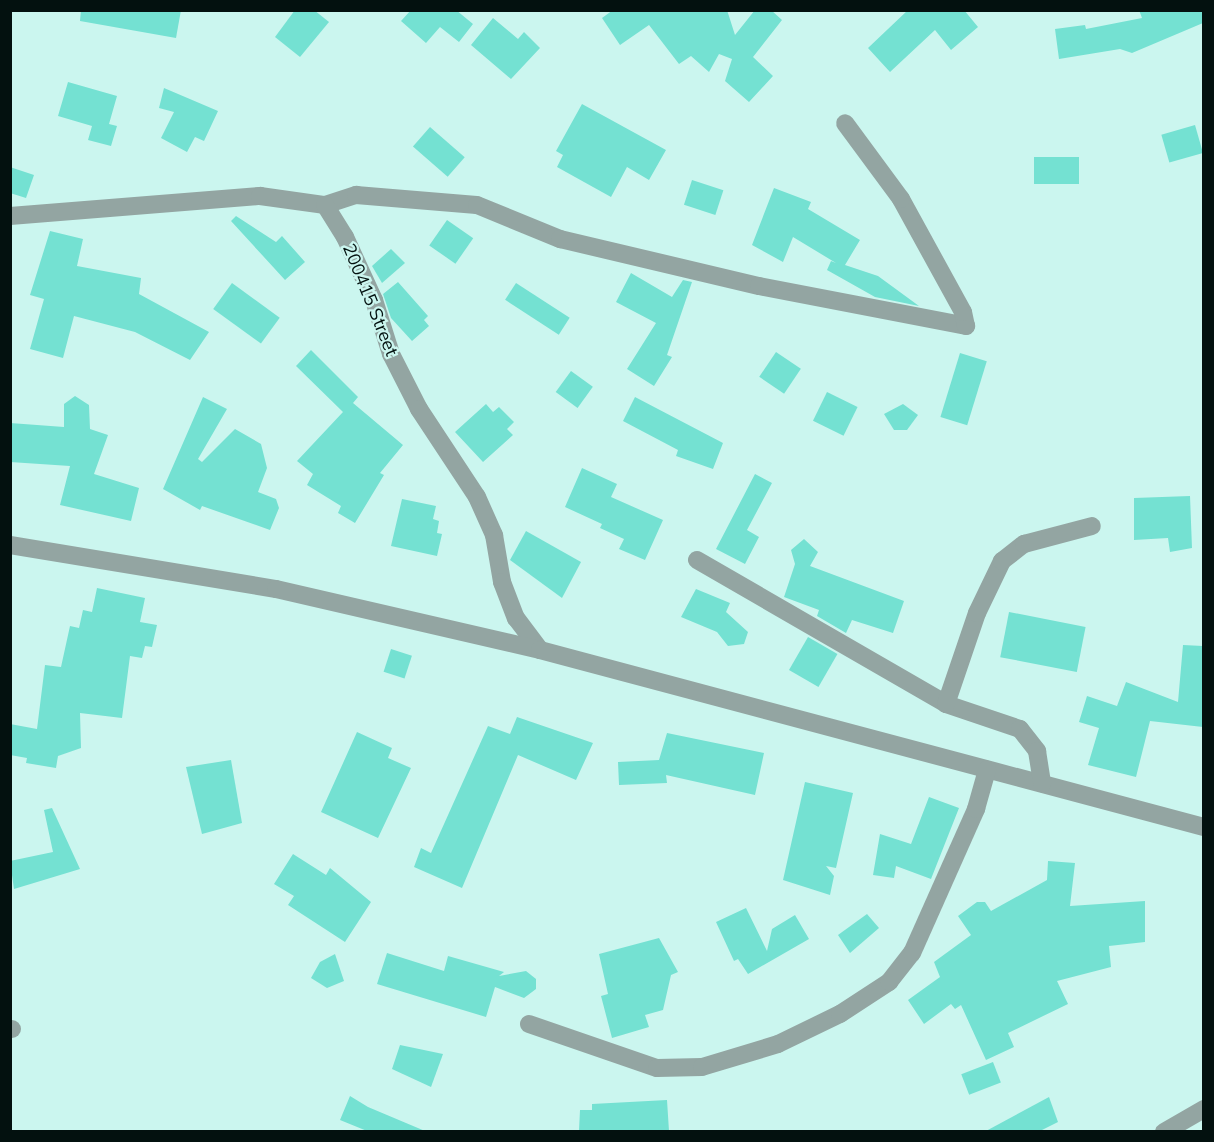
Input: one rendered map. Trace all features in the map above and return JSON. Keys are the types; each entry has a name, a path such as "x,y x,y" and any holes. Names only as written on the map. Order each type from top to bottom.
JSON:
{"street":[{"path":"10,216 260,196 325,205 356,195 477,205 560,239 759,286 966,326 963,312 901,199 846,123"},
{"name":"200415 Street","path":"325,205 345,237 374,300 391,354 419,409 477,497 494,535 502,582 516,618 540,650"},
{"path":"946,704 977,613 1002,561 1024,544 1092,526"},
{"path":"10,545 276,590 540,650 1203,827"},
{"path":"697,560 946,704 1026,734 1037,751 1042,784"},
{"path":"529,1024 657,1068 702,1068 778,1044 840,1014 889,982 912,953 972,820 987,770"},
{"path":"1164,1131 1203,1109"}],"building":[{"path":"81,10 181,10 176,38 80,21"},
{"path":"295,10 314,10 329,22 300,57 275,37"},
{"path":"411,10 456,10 473,24 459,42 440,27 426,43 401,21"},
{"path":"613,10 727,10 735,35 755,10 771,10 782,20 753,57 773,76 749,102 725,81 732,59 719,54 709,72 691,56 679,64 649,25 620,45 602,18"},
{"path":"908,10 964,10 978,27 951,50 935,30 890,72 868,48"},
{"path":"1139,10 1203,10 1203,23 1132,53 1120,49 1059,59 1055,29 1085,25 1086,29 1142,18"},
{"path":"493,18 518,39 524,32 540,48 511,79 471,45"},
{"path":"68,82 117,96 109,124 117,126 111,146 88,140 92,126 58,116"},
{"path":"164,88 218,111 204,141 195,137 187,152 161,138 174,112 159,108"},
{"path":"582,104 666,150 649,180 627,167 611,197 557,167 563,155 556,151"},
{"path":"1195,125 1203,153 1169,163 1161,135"},
{"path":"430,127 465,157 448,177 413,147"},
{"path":"1034,157 1079,157 1079,184 1034,184"},
{"path":"10,167 34,175 26,198 10,193"},
{"path":"692,180 723,190 715,215 684,205"},
{"path":"774,188 811,202 808,209 860,240 845,265 878,276 919,306 875,297 827,270 831,261 836,263 793,237 783,262 752,245"},
{"path":"236,216 276,242 282,236 305,262 285,280 231,221"},
{"path":"447,220 473,238 455,264 429,245"},
{"path":"50,231 83,239 77,266 141,278 139,294 209,332 190,360 135,332 74,316 63,358 30,349 44,299 30,295"},
{"path":"391,249 405,263 382,283 372,266"},
{"path":"631,273 672,297 683,280 692,282 667,355 672,357 654,386 627,369 656,323 616,302"},
{"path":"398,282 428,316 424,320 429,326 412,341 391,318 383,294"},
{"path":"232,283 280,318 261,344 213,309"},
{"path":"516,283 570,318 559,335 505,300"},
{"path":"311,350 358,397 353,403 403,445 380,473 384,475 355,523 338,513 341,506 307,485 313,474 297,461 343,412 296,366"},
{"path":"776,352 801,369 784,394 759,377"},
{"path":"960,353 987,361 967,425 940,417"},
{"path":"571,371 593,387 578,408 556,392"},
{"path":"827,392 858,407 844,436 813,421"},
{"path":"75,396 89,405 90,429 108,435 94,474 139,488 131,521 60,505 70,466 10,462 10,423 64,427 64,404"},
{"path":"203,397 227,409 198,459 202,462 235,429 261,444 267,468 258,492 276,499 279,508 270,530 202,506 200,510 163,489"},
{"path":"635,397 723,443 713,469 676,456 678,450 623,421"},
{"path":"486,404 493,412 499,407 514,422 507,429 513,435 483,462 455,432"},
{"path":"903,404 918,415 907,430 894,430 884,414"},
{"path":"582,468 617,484 611,497 663,520 645,560 619,549 624,539 600,528 602,524 565,507"},
{"path":"755,474 772,483 747,530 759,537 745,564 716,549"},
{"path":"1190,496 1192,548 1170,552 1168,538 1134,540 1134,498"},
{"path":"402,499 436,506 433,519 439,521 437,533 442,534 437,556 391,546"},
{"path":"526,531 581,562 562,598 510,560"},
{"path":"804,539 818,552 810,566 904,601 893,633 852,620 846,633 817,616 819,610 784,597 795,564 791,550"},
{"path":"97,588 145,598 140,622 157,625 152,647 145,646 142,658 130,656 122,718 80,713 81,748 58,756 56,768 26,763 27,758 10,755 10,724 37,729 45,665 61,667 70,626 79,628 83,610 92,612"},
{"path":"696,589 730,603 726,612 748,632 744,644 728,646 717,632 681,617"},
{"path":"1009,612 1086,627 1077,672 1000,657"},
{"path":"808,637 837,654 818,687 789,670"},
{"path":"1183,645 1203,646 1203,727 1150,721 1136,777 1088,765 1099,728 1079,722 1087,696 1117,706 1126,682 1178,702"},
{"path":"391,649 412,656 405,679 384,672"},
{"path":"517,717 593,743 576,780 518,755 462,888 414,867 421,848 431,853 488,726 510,734"},
{"path":"357,732 392,748 388,758 411,768 378,838 321,812"},
{"path":"667,733 764,753 755,795 666,775 667,783 619,785 618,762 659,760"},
{"path":"231,760 242,823 202,834 186,767"},
{"path":"805,782 853,793 836,868 826,866 834,876 830,895 783,880"},
{"path":"929,797 959,808 931,879 896,866 894,878 873,875 880,834 911,844"},
{"path":"52,808 80,869 14,889 10,861 53,852 44,810"},
{"path":"293,854 326,875 330,868 371,902 345,942 288,905 294,896 274,884"},
{"path":"1048,861 1075,863 1070,906 1145,901 1145,942 1109,946 1111,967 1057,981 1068,1004 1008,1033 1014,1047 986,1060 961,1005 955,1009 951,1004 924,1024 908,1000 940,977 934,962 971,935 958,916 977,902 985,902 991,911 1047,880"},
{"path":"746,908 767,951 772,929 795,915 809,939 748,974 738,959 734,961 716,922"},
{"path":"867,914 879,928 850,953 838,935"},
{"path":"659,938 678,972 671,975 663,1010 645,1015 649,1027 612,1038 601,996 608,994 599,954"},
{"path":"387,953 444,971 448,956 504,972 499,976 526,971 536,979 536,989 524,998 495,987 486,1017 377,984"},
{"path":"335,954 344,981 327,988 311,978 320,962"},
{"path":"400,1045 443,1054 431,1087 392,1069"},
{"path":"993,1062 1001,1083 969,1095 961,1074"},
{"path":"350,1096 368,1107 425,1131 367,1131 340,1120"},
{"path":"1049,1097 1058,1122 1040,1131 986,1131"},
{"path":"667,1100 669,1131 579,1131 580,1110 592,1110 592,1104"}]}
